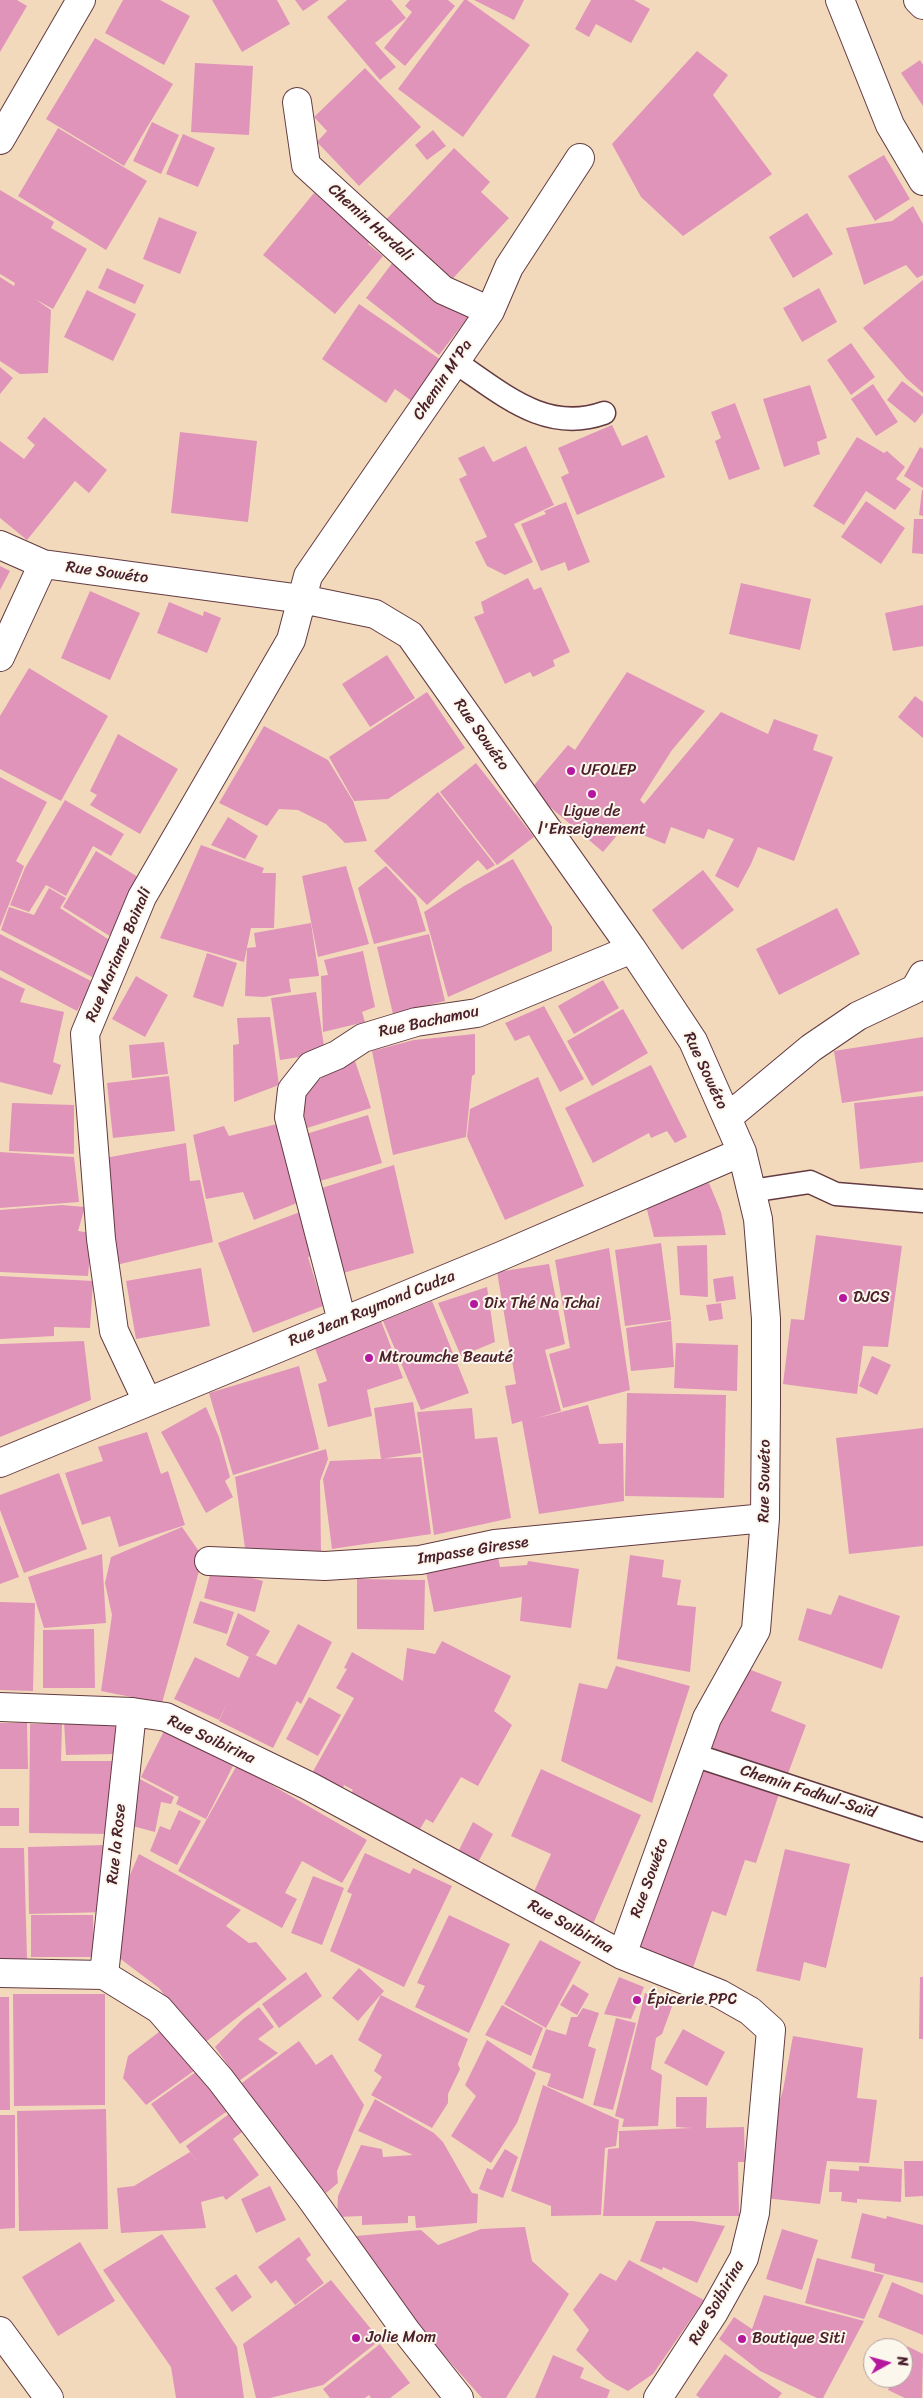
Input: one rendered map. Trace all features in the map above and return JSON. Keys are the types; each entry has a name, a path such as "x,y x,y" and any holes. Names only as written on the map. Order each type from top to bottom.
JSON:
{"street":[{"path":"0,140 81,0"},
{"path":"840,0 890,125 923,181"},
{"path":"918,0 923,4"},
{"name":"Chemin Hardali","path":"297,102 306,165 443,290 490,311"},
{"name":"Chemin M'Pa","path":"302,600 308,576 490,311 509,267 580,158"},
{"name":"Rue Sowéto","path":"0,545 44,564 302,600 375,614 410,635 632,949 693,1041 742,1152 758,1218 766,1319 765,1518 756,1630 707,1718 622,1955"},
{"path":"0,657 44,564"},
{"name":"Rue Mariame Boinali","path":"147,1401 114,1331 101,1239 85,1034 142,897 291,640 302,600"},
{"name":"Rue Bachamou","path":"342,1321 290,1117 292,1090 311,1066 337,1055 363,1038 416,1022 477,1014 632,949"},
{"path":"727,1118 811,1048 858,1016 915,989 923,975"},
{"name":"Rue Jean Raymond Cudza","path":"0,1462 342,1321 742,1152"},
{"name":"Impasse Giresse","path":"210,1561 325,1566 420,1560 494,1544 765,1518"},
{"name":"Rue Soibirina","path":"0,1707 132,1712 166,1717 309,1786 622,1955 720,1994 750,2011 771,2030 755,2213 744,2258 714,2312 658,2398"},
{"name":"Rue la Rose","path":"104,1975 132,1712"},
{"path":"0,1973 104,1975 159,2009 220,2080 310,2197 406,2331 460,2398"},
{"path":"0,2331 49,2398"}],"lane":[{"path":"456,362 510,398 548,418 571,420 604,413"},
{"path":"752,1192 810,1182 836,1194 923,1201"},
{"name":"Chemin Fadhul-Saïd","path":"694,1755 923,1830"}],"building":[{"path":"0,0 17,0 27,6 0,52"},
{"path":"123,0 160,0 190,16 164,65 105,33"},
{"path":"212,0 277,0 290,24 242,52"},
{"path":"295,0 319,0 303,11"},
{"path":"347,0 391,0 406,18 375,43 396,67 380,80 327,17"},
{"path":"410,0 448,0 455,6 405,66 384,48 412,12 405,6"},
{"path":"464,0 467,0 530,45 463,137 398,89"},
{"path":"474,0 524,0 514,20"},
{"path":"591,0 634,0 650,9 631,43 596,24 589,37 575,29"},
{"path":"95,38 173,84 124,166 46,119"},
{"path":"697,51 728,75 713,95 772,174 683,236 641,197 612,144"},
{"path":"920,60 923,65 923,106 901,73"},
{"path":"195,63 253,66 249,135 191,132"},
{"path":"365,68 421,127 359,186 317,142 327,131 314,117"},
{"path":"152,122 179,135 161,174 133,161"},
{"path":"58,128 147,181 106,250 18,196"},
{"path":"433,130 446,146 427,160 415,145"},
{"path":"183,134 215,148 198,187 166,174"},
{"path":"454,148 490,182 481,192 509,218 444,288 379,227"},
{"path":"884,155 910,199 875,221 848,176"},
{"path":"0,190 54,222 51,228 87,249 53,309 35,299 51,310 48,373 20,374 0,361 0,277 14,286 15,283 0,274"},
{"path":"314,193 371,240 368,244 383,256 335,314 263,255"},
{"path":"913,206 923,224 923,275 917,278 906,265 864,285 846,228 892,221"},
{"path":"807,213 833,254 793,278 769,237"},
{"path":"159,217 197,232 180,274 143,259"},
{"path":"396,258 469,316 439,355 366,298"},
{"path":"107,268 144,285 135,304 98,288"},
{"path":"923,280 923,393 906,378 863,328"},
{"path":"819,288 837,322 802,342 783,308"},
{"path":"87,290 136,314 113,361 64,337"},
{"path":"359,304 444,362 416,404 395,389 386,403 322,359"},
{"path":"851,343 875,377 851,395 827,360"},
{"path":"0,367 13,378 0,394"},
{"path":"902,381 923,397 923,413 915,423 887,400"},
{"path":"873,384 898,422 876,436 851,399"},
{"path":"810,385 827,438 817,442 820,454 784,467 763,399"},
{"path":"735,403 760,469 729,480 715,441 721,438 711,412"},
{"path":"44,417 107,470 89,493 75,481 27,540 0,518 0,441 24,459 35,445 27,438"},
{"path":"612,425 622,446 647,435 665,477 577,515 561,477 569,473 558,448"},
{"path":"180,432 257,441 248,522 171,513"},
{"path":"857,437 884,453 887,451 905,467 896,479 911,489 895,510 866,491 844,525 813,506"},
{"path":"484,446 493,462 526,446 554,505 514,524 533,562 505,575 487,566 475,542 487,537 459,479 467,475 458,458"},
{"path":"920,447 923,449 923,488 904,476"},
{"path":"923,490 923,516 919,515"},
{"path":"866,501 905,528 881,564 841,537"},
{"path":"566,502 590,562 568,571 565,562 541,571 521,524 546,514 544,511"},
{"path":"914,519 923,519 923,554 912,553"},
{"path":"0,566 10,571 0,590"},
{"path":"528,578 534,590 541,587 570,652 553,660 555,666 533,677 530,672 505,684 474,617 484,613 481,602"},
{"path":"741,583 811,599 800,650 729,634"},
{"path":"90,591 140,613 110,680 61,658"},
{"path":"169,602 203,616 204,611 221,618 207,653 157,633"},
{"path":"923,605 923,646 893,651 885,613"},
{"path":"387,655 415,698 370,727 342,684"},
{"path":"29,668 108,716 61,801 0,769 0,716"},
{"path":"627,672 705,711 672,750 640,800 644,804 721,712 768,734 774,719 818,735 813,750 833,757 794,861 758,847 738,888 715,876 734,839 708,829 704,839 671,827 665,844 624,827 603,852 550,807 545,813 525,796 568,745 575,750"},
{"path":"427,692 465,748 388,799 354,801 329,757"},
{"path":"915,696 923,702 923,738 898,717"},
{"path":"264,726 328,760 353,801 367,841 345,843 326,824 298,810 279,809 267,826 219,803"},
{"path":"118,734 178,769 140,834 90,805 97,795 90,791"},
{"path":"476,763 534,837 497,865 440,792"},
{"path":"0,777 47,802 16,861 24,866 0,927"},
{"path":"438,792 495,865 487,870 478,860 427,905 374,851"},
{"path":"65,800 124,834 111,856 93,846 66,896 46,885 29,912 10,905 25,868"},
{"path":"228,817 258,836 245,859 211,845"},
{"path":"201,845 264,868 262,873 276,873 274,928 251,928 244,962 160,938"},
{"path":"96,851 146,882 113,938 63,907"},
{"path":"513,859 552,927 552,951 448,997 424,912 464,886"},
{"path":"346,866 369,944 318,957 302,876"},
{"path":"386,866 416,898 426,931 374,944 358,888"},
{"path":"703,870 734,910 682,950 652,910"},
{"path":"49,888 66,898 60,908 111,941 94,978 1,930 9,907 34,915"},
{"path":"837,908 860,954 779,995 756,949"},
{"path":"311,923 319,976 289,979 291,992 264,997 245,996 247,948 256,947 254,933"},
{"path":"0,934 93,982 77,1011 0,970"},
{"path":"429,934 445,1001 393,1014 377,947"},
{"path":"363,951 375,1007 362,1012 365,1022 323,1032 321,976 328,975 324,960"},
{"path":"207,953 237,963 223,1007 193,997"},
{"path":"136,976 168,995 145,1037 112,1019"},
{"path":"0,977 25,989 20,1002 64,1012 53,1062 61,1065 52,1095 0,1082"},
{"path":"603,980 619,1008 574,1034 558,1006"},
{"path":"316,992 325,1053 280,1060 271,998"},
{"path":"544,1006 584,1079 560,1092 529,1035 515,1041 505,1023"},
{"path":"623,1009 648,1053 592,1086 567,1041"},
{"path":"270,1017 279,1085 234,1102 233,1045 239,1044 237,1018"},
{"path":"475,1034 475,1074 472,1076 466,1137 393,1155 372,1051 414,1040"},
{"path":"923,1037 923,1091 842,1103 834,1051"},
{"path":"164,1042 168,1074 132,1078 129,1045"},
{"path":"355,1061 371,1108 307,1128 300,1097 329,1071"},
{"path":"651,1065 687,1137 675,1143 667,1131 651,1138 649,1133 593,1163 565,1108"},
{"path":"169,1076 175,1131 113,1138 107,1083"},
{"path":"538,1077 584,1186 505,1220 467,1137 470,1109"},
{"path":"923,1096 923,1162 860,1169 854,1103"},
{"path":"12,1103 74,1105 74,1154 9,1151"},
{"path":"368,1115 382,1163 320,1181 306,1134"},
{"path":"277,1124 297,1203 254,1220 243,1192 206,1199 193,1135 224,1126 229,1136"},
{"path":"186,1143 190,1181 200,1180 213,1242 112,1266 105,1158"},
{"path":"0,1152 74,1157 79,1202 0,1208"},
{"path":"394,1165 414,1253 343,1273 322,1188"},
{"path":"709,1183 721,1212 726,1235 654,1237 645,1202"},
{"path":"62,1205 85,1207 78,1231 92,1233 88,1276 0,1272 0,1210"},
{"path":"300,1212 316,1254 308,1257 323,1306 253,1333 218,1243"},
{"path":"816,1235 902,1246 888,1347 863,1346 857,1394 783,1384 791,1319 804,1320"},
{"path":"661,1243 671,1320 625,1326 615,1250"},
{"path":"707,1245 708,1297 680,1295 677,1246"},
{"path":"609,1248 630,1390 563,1408 549,1354 570,1348 555,1260"},
{"path":"549,1264 565,1344 545,1350 561,1411 534,1419 588,1405 599,1444 623,1443 624,1501 539,1514 522,1421 512,1424 505,1386 516,1384 497,1272"},
{"path":"201,1268 210,1326 136,1339 126,1281"},
{"path":"0,1276 93,1281 90,1328 54,1327 54,1336 0,1339"},
{"path":"733,1276 736,1299 716,1302 713,1279"},
{"path":"487,1287 495,1342 461,1356 438,1303"},
{"path":"432,1301 469,1393 421,1410 383,1321"},
{"path":"721,1303 723,1319 709,1321 706,1305"},
{"path":"381,1321 403,1378 367,1390 372,1416 328,1427 318,1384 327,1381 315,1348"},
{"path":"671,1321 674,1367 631,1371 626,1328"},
{"path":"84,1341 91,1400 0,1437 0,1344"},
{"path":"676,1343 738,1345 737,1391 674,1388"},
{"path":"872,1356 891,1365 877,1395 859,1386"},
{"path":"299,1366 319,1449 233,1475 209,1393"},
{"path":"627,1393 726,1395 724,1498 625,1496"},
{"path":"413,1402 421,1453 381,1459 374,1408"},
{"path":"206,1407 219,1437 230,1477 225,1481 233,1497 206,1513 161,1432"},
{"path":"472,1408 475,1439 497,1437 511,1518 434,1535 417,1412"},
{"path":"923,1428 923,1546 849,1554 836,1438"},
{"path":"147,1432 161,1474 168,1471 185,1525 119,1547 110,1516 82,1525 65,1473 103,1461 98,1447"},
{"path":"326,1449 328,1459 320,1481 321,1551 245,1548 235,1477"},
{"path":"421,1457 431,1534 332,1549 323,1479 330,1461"},
{"path":"59,1473 87,1549 24,1573 0,1510 0,1495"},
{"path":"0,1525 19,1577 0,1584"},
{"path":"182,1527 203,1557 162,1703 101,1691 112,1615 105,1583 111,1557"},
{"path":"102,1554 106,1623 44,1628 28,1577"},
{"path":"630,1555 664,1560 662,1577 681,1580 677,1605 696,1607 690,1672 617,1659"},
{"path":"498,1557 500,1567 527,1565 528,1561 579,1569 571,1628 520,1621 522,1597 434,1612 426,1572"},
{"path":"212,1567 263,1581 255,1612 204,1598"},
{"path":"357,1579 425,1580 424,1630 357,1629"},
{"path":"839,1595 900,1616 882,1669 798,1640 807,1608 831,1615"},
{"path":"200,1601 234,1612 227,1634 193,1623"},
{"path":"0,1602 35,1603 33,1691 0,1690"},
{"path":"238,1613 270,1631 256,1655 251,1653 276,1665 298,1624 332,1642 301,1704 297,1701 273,1748 219,1721 228,1702 219,1720 174,1699 195,1657 239,1678 249,1657 226,1645"},
{"path":"94,1629 95,1688 43,1688 43,1630"},
{"path":"442,1641 511,1676 494,1711 512,1725 478,1786 461,1777 433,1823 426,1819 417,1834 348,1798 353,1790 344,1785 341,1792 311,1775 354,1698 336,1688 347,1669 344,1668 352,1652 403,1681 407,1648 435,1654"},
{"path":"616,1666 690,1686 652,1803 561,1761 579,1683 607,1689"},
{"path":"746,1668 782,1682 771,1711 806,1725 786,1779 710,1750 731,1696 735,1698"},
{"path":"309,1697 341,1715 318,1756 286,1739"},
{"path":"115,1721 115,1754 66,1755 64,1722"},
{"path":"0,1723 27,1723 28,1769 0,1769"},
{"path":"30,1724 62,1724 61,1761 116,1761 115,1834 29,1833"},
{"path":"165,1729 234,1764 206,1819 176,1804 179,1797 141,1777"},
{"path":"237,1765 367,1840 342,1883 302,1861 285,1893 297,1899 282,1928 178,1871"},
{"path":"699,1767 779,1794 756,1863 745,1860 726,1916 712,1911 693,1968 631,1947"},
{"path":"541,1769 641,1815 593,1924 532,1896 551,1854 511,1836"},
{"path":"134,1776 174,1797 171,1804 161,1802 155,1832 125,1824"},
{"path":"0,1808 19,1808 19,1826 0,1826"},
{"path":"179,1810 201,1821 177,1865 150,1851 160,1826 170,1830"},
{"path":"473,1822 493,1834 475,1868 455,1858"},
{"path":"107,1845 108,1912 29,1914 28,1847"},
{"path":"0,1848 24,1848 27,1959 0,1960"},
{"path":"785,1849 850,1864 826,1968 804,1962 800,1981 756,1971"},
{"path":"365,1853 410,1874 413,1868 452,1886 404,1987 330,1951 352,1894 347,1892"},
{"path":"139,1854 241,1910 226,1926 249,1943 256,1942 287,1979 203,2044 159,1988 110,1951 126,1884"},
{"path":"313,1876 344,1888 322,1945 291,1933"},
{"path":"31,1915 93,1915 94,1957 31,1957"},
{"path":"449,1915 510,1944 469,2033 415,2007 425,1986 417,1983"},
{"path":"540,1940 581,1962 546,2028 504,2004"},
{"path":"359,1968 384,1991 358,2021 332,1998"},
{"path":"306,1972 322,1996 279,2028 262,2004"},
{"path":"619,1977 644,1987 631,2019 604,2014"},
{"path":"920,1977 923,1977 923,2039 919,2039"},
{"path":"573,1984 589,1994 577,2015 560,2005"},
{"path":"645,1993 674,2001 662,2034 656,2038 651,2069 662,2075 658,2126 622,2127 624,2119 615,2116"},
{"path":"13,1994 105,1994 105,2105 14,2106"},
{"path":"381,1995 468,2039 458,2064 460,2069 448,2094 448,2103 432,2128 371,2095 382,2077 374,2071 382,2055 358,2040"},
{"path":"0,1997 9,1997 10,2110 0,2110"},
{"path":"502,2005 543,2028 531,2056 485,2035"},
{"path":"259,2007 274,2027 258,2039 278,2053 239,2081 215,2047 243,2019"},
{"path":"583,2008 599,2013 588,2046 596,2049 583,2099 547,2086 551,2074 532,2068 546,2029 566,2035 571,2017 577,2017"},
{"path":"616,2018 636,2023 613,2110 593,2105"},
{"path":"164,2028 198,2068 146,2105 123,2078 128,2056"},
{"path":"683,2029 725,2052 707,2086 664,2063"},
{"path":"793,2036 863,2048 857,2098 877,2100 869,2163 827,2161 820,2204 764,2198 770,2131 783,2090"},
{"path":"487,2040 536,2073 517,2123 491,2163 451,2136 476,2096 465,2085"},
{"path":"299,2041 316,2065 332,2054 364,2105 337,2171 338,2183 326,2193 255,2109 239,2085"},
{"path":"200,2069 229,2110 180,2144 151,2104"},
{"path":"543,2085 619,2120 616,2146 605,2148 601,2215 551,2216 551,2206 511,2191"},
{"path":"676,2097 707,2097 706,2128 744,2127 745,2162 738,2162 739,2216 603,2216 608,2149 619,2148 619,2131 692,2128 676,2127"},
{"path":"375,2099 434,2133 443,2142 472,2193 478,2194 477,2223 416,2228 415,2216 408,2216 408,2223 362,2225 362,2216 337,2217 338,2196 361,2145 382,2149 383,2157 413,2155 358,2131"},
{"path":"106,2109 108,2229 19,2231 17,2111"},
{"path":"233,2111 246,2129 233,2139 259,2175 226,2200 223,2196 201,2202 206,2228 121,2233 117,2188 134,2186 190,2152 201,2167 186,2146"},
{"path":"0,2115 15,2115 15,2228 0,2229"},
{"path":"505,2149 518,2157 503,2198 479,2189 487,2168 492,2170"},
{"path":"904,2161 923,2161 923,2196 905,2197"},
{"path":"859,2166 902,2169 901,2202 857,2199 857,2203 841,2201 842,2192 829,2192 830,2169 859,2171"},
{"path":"270,2186 286,2220 256,2233 241,2199"},
{"path":"862,2213 886,2219 887,2216 923,2225 923,2283 874,2271 875,2264 851,2258"},
{"path":"656,2221 693,2221 725,2226 697,2283 663,2267 662,2270 640,2261"},
{"path":"525,2227 532,2261 569,2294 506,2398 482,2398 426,2335 356,2236 421,2230 438,2245 481,2229"},
{"path":"782,2229 818,2240 802,2290 766,2279"},
{"path":"162,2234 237,2347 244,2398 176,2398 171,2367 103,2270"},
{"path":"299,2237 311,2255 306,2259 324,2283 295,2305 276,2280 271,2284 258,2267"},
{"path":"80,2242 115,2301 58,2336 22,2277"},
{"path":"817,2258 884,2275 864,2319 805,2303"},
{"path":"629,2260 704,2300 653,2374 628,2391 606,2379 576,2350 589,2330 573,2310 600,2273 616,2281"},
{"path":"236,2274 252,2297 232,2312 215,2288"},
{"path":"331,2280 380,2340 323,2385 270,2398 256,2398 243,2344"},
{"path":"892,2282 923,2295 923,2335 878,2317"},
{"path":"764,2295 864,2321 823,2398 817,2398 760,2371 719,2339 734,2317 752,2329"},
{"path":"380,2344 410,2383 390,2398 371,2398 369,2395 365,2398 330,2398 323,2389"},
{"path":"913,2349 923,2354 922,2398 905,2398 888,2390 889,2388 913,2388"},
{"path":"725,2354 782,2393 778,2398 700,2398 696,2395"},
{"path":"553,2355 584,2368 580,2378 610,2390 607,2398 535,2398"}],"place":[{"name":"UFOLEP","path":"571,771"},
{"name":"Ligue de l'Enseignement","path":"592,794"},
{"name":"DJCS","path":"843,1298"},
{"name":"Dix Thé Na Tchai","path":"474,1304"},
{"name":"Mtroumche Beauté","path":"369,1358"},
{"name":"Épicerie PPC","path":"637,2000"},
{"name":"Jolie Mom","path":"356,2338"},
{"name":"Boutique Siti","path":"742,2339"}]}
